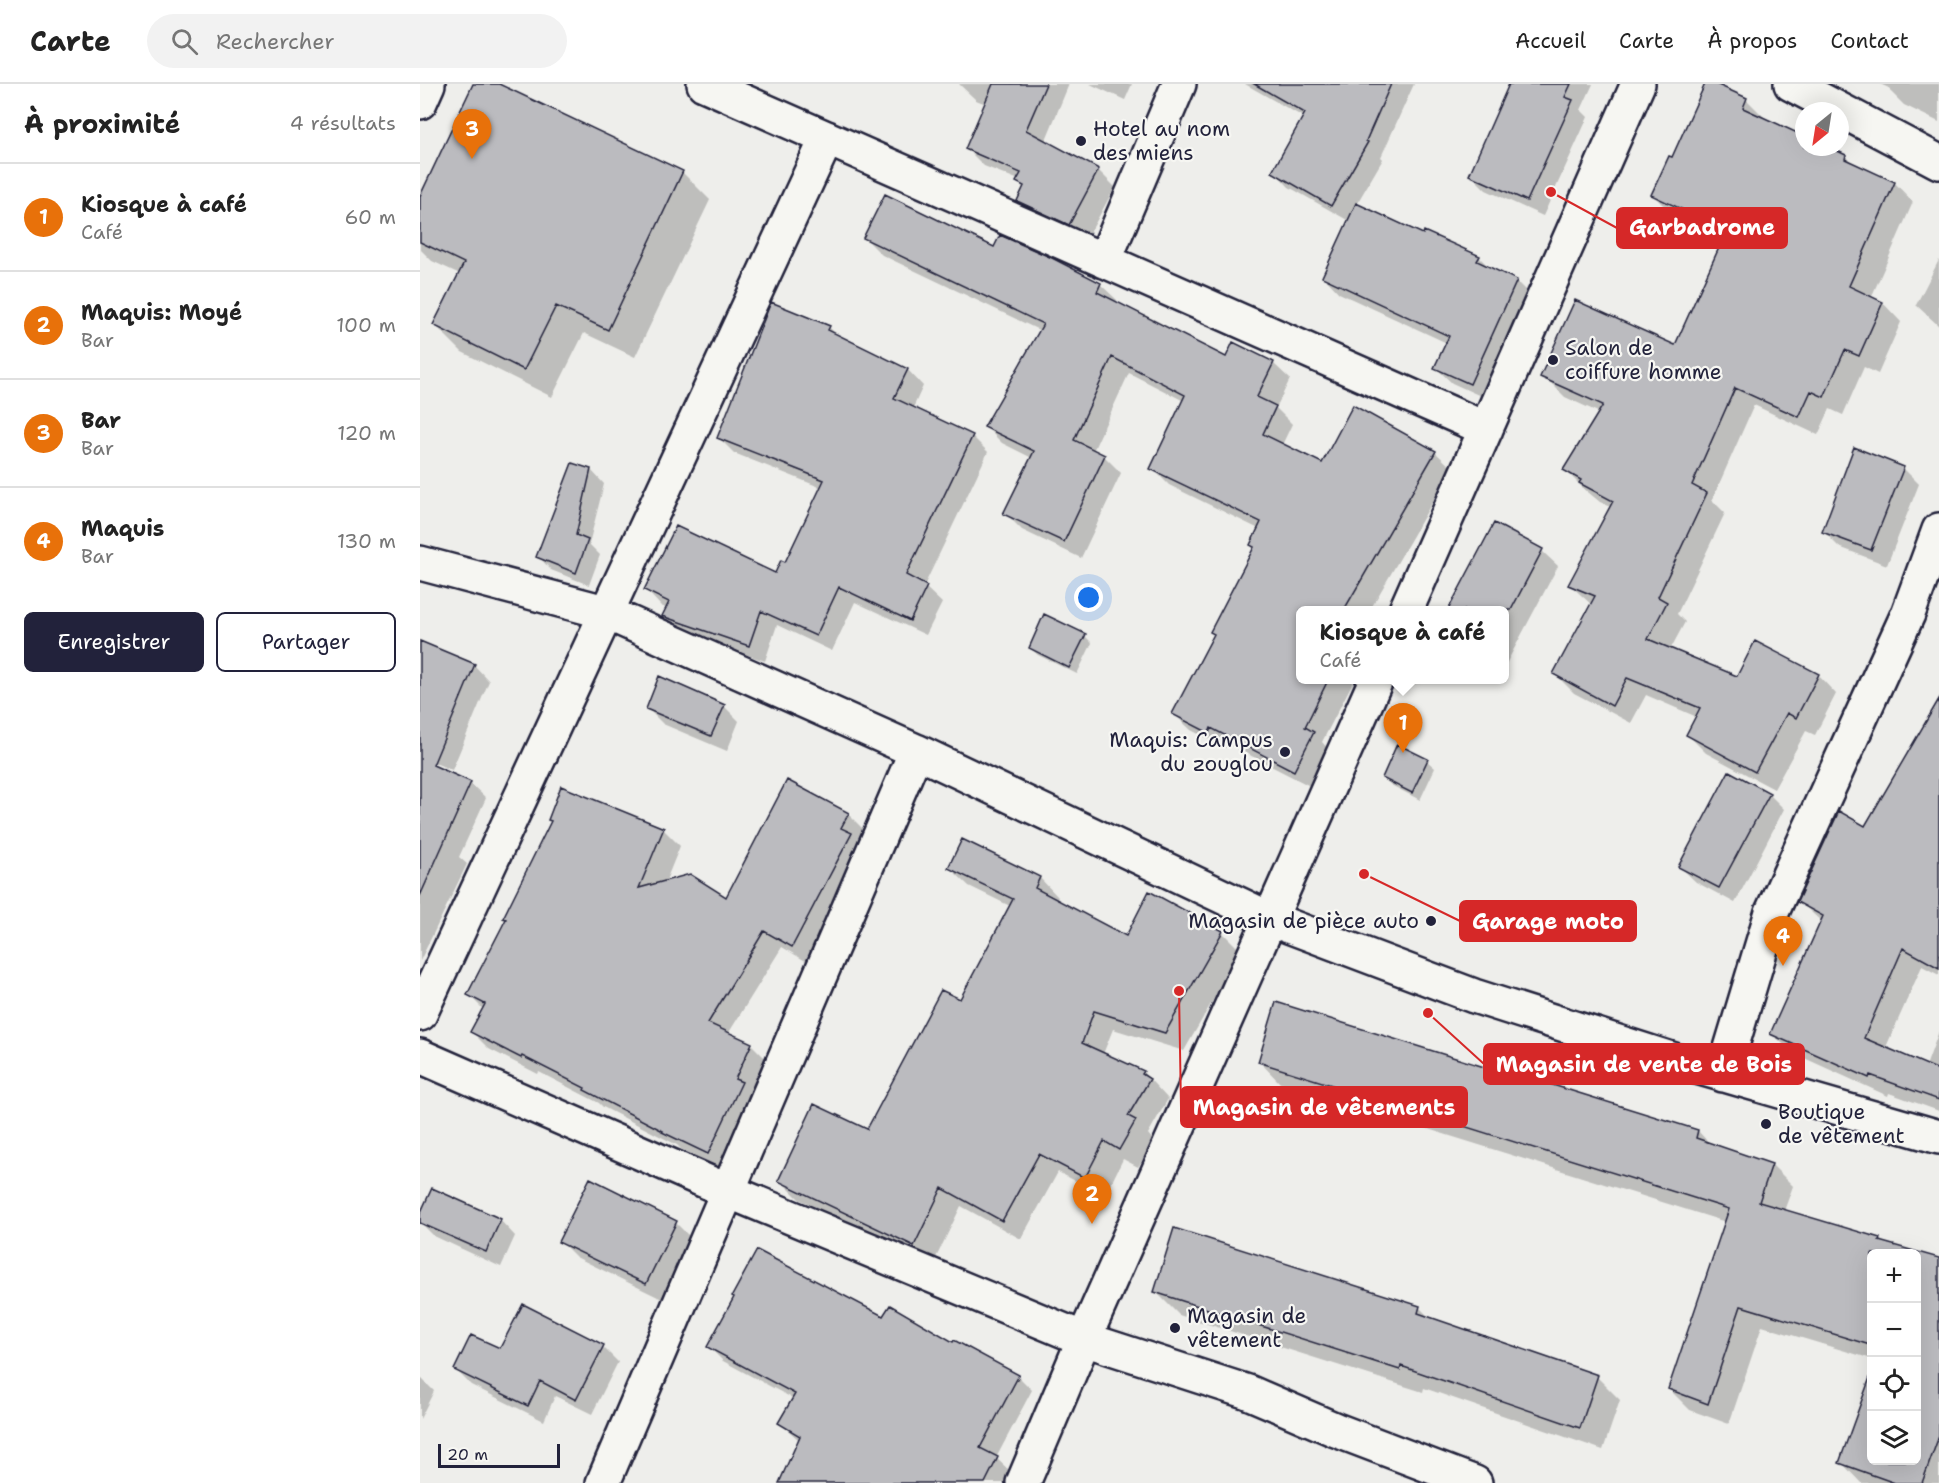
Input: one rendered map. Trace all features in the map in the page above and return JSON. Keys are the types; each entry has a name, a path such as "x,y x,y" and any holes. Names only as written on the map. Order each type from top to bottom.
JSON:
{"street":[{"path":"420,102 428,84"},
{"path":"704,84 1486,429"},
{"path":"1104,261 1179,84"},
{"path":"1408,606 1638,84"},
{"path":"1791,84 1939,162"},
{"path":"420,1014 827,138"},
{"path":"1723,1075 1772,912 1908,614 1939,530"},
{"path":"420,563 605,612 916,751 1270,919 1474,996 1723,1075 1939,1137"},
{"path":"1023,1483 1084,1339 1374,684"},
{"path":"603,1483 916,751"},
{"path":"420,1056 728,1191 1084,1339 1248,1392 1336,1430 1475,1483"}],"building":[{"path":"473,84 499,84 683,171 608,330 556,306 524,370 433,325 464,263 420,242 420,196"},
{"path":"993,84 1046,84 1026,130 1099,169 1069,225 1017,201 1024,186 1016,182 1021,173 965,149"},
{"path":"1254,84 1391,84 1366,141 1368,142 1331,206 1272,172 1305,113"},
{"path":"1509,84 1571,84 1565,97 1573,100 1527,201 1469,175"},
{"path":"1705,84 1716,84 1747,98 1743,108 1795,132 1795,156 1846,156 1845,159 1895,182 1849,286 1883,302 1859,356 1845,350 1824,397 1811,391 1799,417 1735,388 1692,485 1707,493 1658,597 1667,602 1648,639 1737,676 1755,641 1819,674 1796,718 1787,713 1755,772 1686,735 1700,708 1627,678 1612,706 1553,674 1595,596 1568,585 1613,501 1579,483 1581,480 1563,470 1603,405 1540,377 1575,300 1675,345 1727,230 1651,195 1669,156 1672,157"},
{"path":"885,194 994,247 1000,235 1052,258 1101,283 1097,292 1226,357 1233,342 1274,362 1257,397 1276,406 1263,434 1322,463 1353,405 1436,451 1346,606 1296,606 1296,684 1326,684 1305,727 1314,732 1294,771 1211,728 1209,733 1172,714 1214,634 1210,632 1254,547 1250,545 1261,522 1150,469 1185,395 1112,357 1074,440 1105,455 1064,542 1003,514 1034,451 984,427 1043,324 863,238"},
{"path":"1356,203 1423,234 1424,231 1480,256 1477,261 1517,280 1470,384 1434,368 1449,336 1322,277"},
{"path":"771,302 830,326 828,330 908,369 894,398 973,435 906,575 927,586 910,621 839,587 816,636 761,611 749,646 662,616 669,602 644,590 676,526 775,573 781,560 785,562 824,480 717,438"},
{"path":"1854,447 1904,467 1871,550 1822,532"},
{"path":"572,463 591,469 576,535 588,540 576,573 536,557"},
{"path":"1494,523 1543,549 1511,610 1509,606 1450,606"},
{"path":"1044,614 1086,634 1069,668 1029,648"},
{"path":"420,641 475,664 433,765 471,782 420,896"},
{"path":"659,676 725,705 711,736 646,709"},
{"path":"1939,699 1939,968 1903,948 1864,1038 1939,1070 1939,1100 1870,1075 1869,1078 1770,1034 1823,916 1797,902 1839,811 1865,826"},
{"path":"1397,744 1428,759 1412,793 1382,778"},
{"path":"1729,771 1770,793 1719,888 1678,867"},
{"path":"787,780 849,813 841,828 852,833 792,947 764,931 708,1023 752,1043 735,1079 742,1082 708,1154 662,1132 584,1090 585,1088 470,1032 485,1004 467,995 506,919 503,918 551,821 548,820 561,786 664,828 639,888 690,874 726,897"},
{"path":"962,839 1040,877 1035,888 1126,936 1149,891 1223,931 1165,1033 1094,1011 1082,1043 1144,1071 1142,1074 1150,1079 1128,1116 1136,1120 1119,1150 1104,1141 1085,1178 1039,1154 1002,1221 942,1188 914,1246 778,1181 814,1104 867,1129 941,990 960,999 1013,899 948,868"},
{"path":"1276,1002 1526,1080 1527,1077 1698,1130 1696,1138 1772,1164 1759,1202 1880,1238 1879,1241 1907,1249 1867,1249 1867,1344 1741,1306 1708,1404 1668,1389 1729,1209 1258,1062"},
{"path":"590,1178 677,1221 646,1284 558,1242"},
{"path":"432,1188 501,1219 486,1252 420,1223 420,1214"},
{"path":"1174,1228 1420,1306 1418,1313 1598,1375 1580,1428 1401,1366 1400,1370 1154,1292"},
{"path":"757,1250 883,1316 890,1305 953,1342 954,1340 1019,1375 980,1448 998,1457 985,1483 779,1483 800,1436 778,1423 795,1394 707,1347"},
{"path":"1921,1253 1939,1258 1939,1436 1922,1483 1895,1483 1839,1463 1867,1386 1867,1465 1921,1465"},
{"path":"523,1304 604,1345 576,1400 540,1381 528,1406 454,1370 471,1335 500,1348"}],"place":[{"name":"Hotel au nom des miens","path":"1081,141"},
{"name":"Bar","path":"472,159"},
{"name":"Garbadrome","path":"1551,192"},
{"name":"Salon de coiffure homme","path":"1553,360"},
{"name":"Maquis: Campus du zouglou","path":"1285,752"},
{"name":"Kiosque à café","path":"1403,753"},
{"name":"Garage moto","path":"1364,874"},
{"name":"Magasin de pièce auto","path":"1431,921"},
{"name":"Maquis","path":"1783,966"},
{"name":"Magasin de vêtements","path":"1179,991"},
{"name":"Magasin de vente de Bois","path":"1428,1013"},
{"name":"Boutique de vêtement","path":"1766,1124"},
{"name":"Maquis: Moyé","path":"1092,1224"},
{"name":"Magasin de vêtement","path":"1175,1328"}]}
